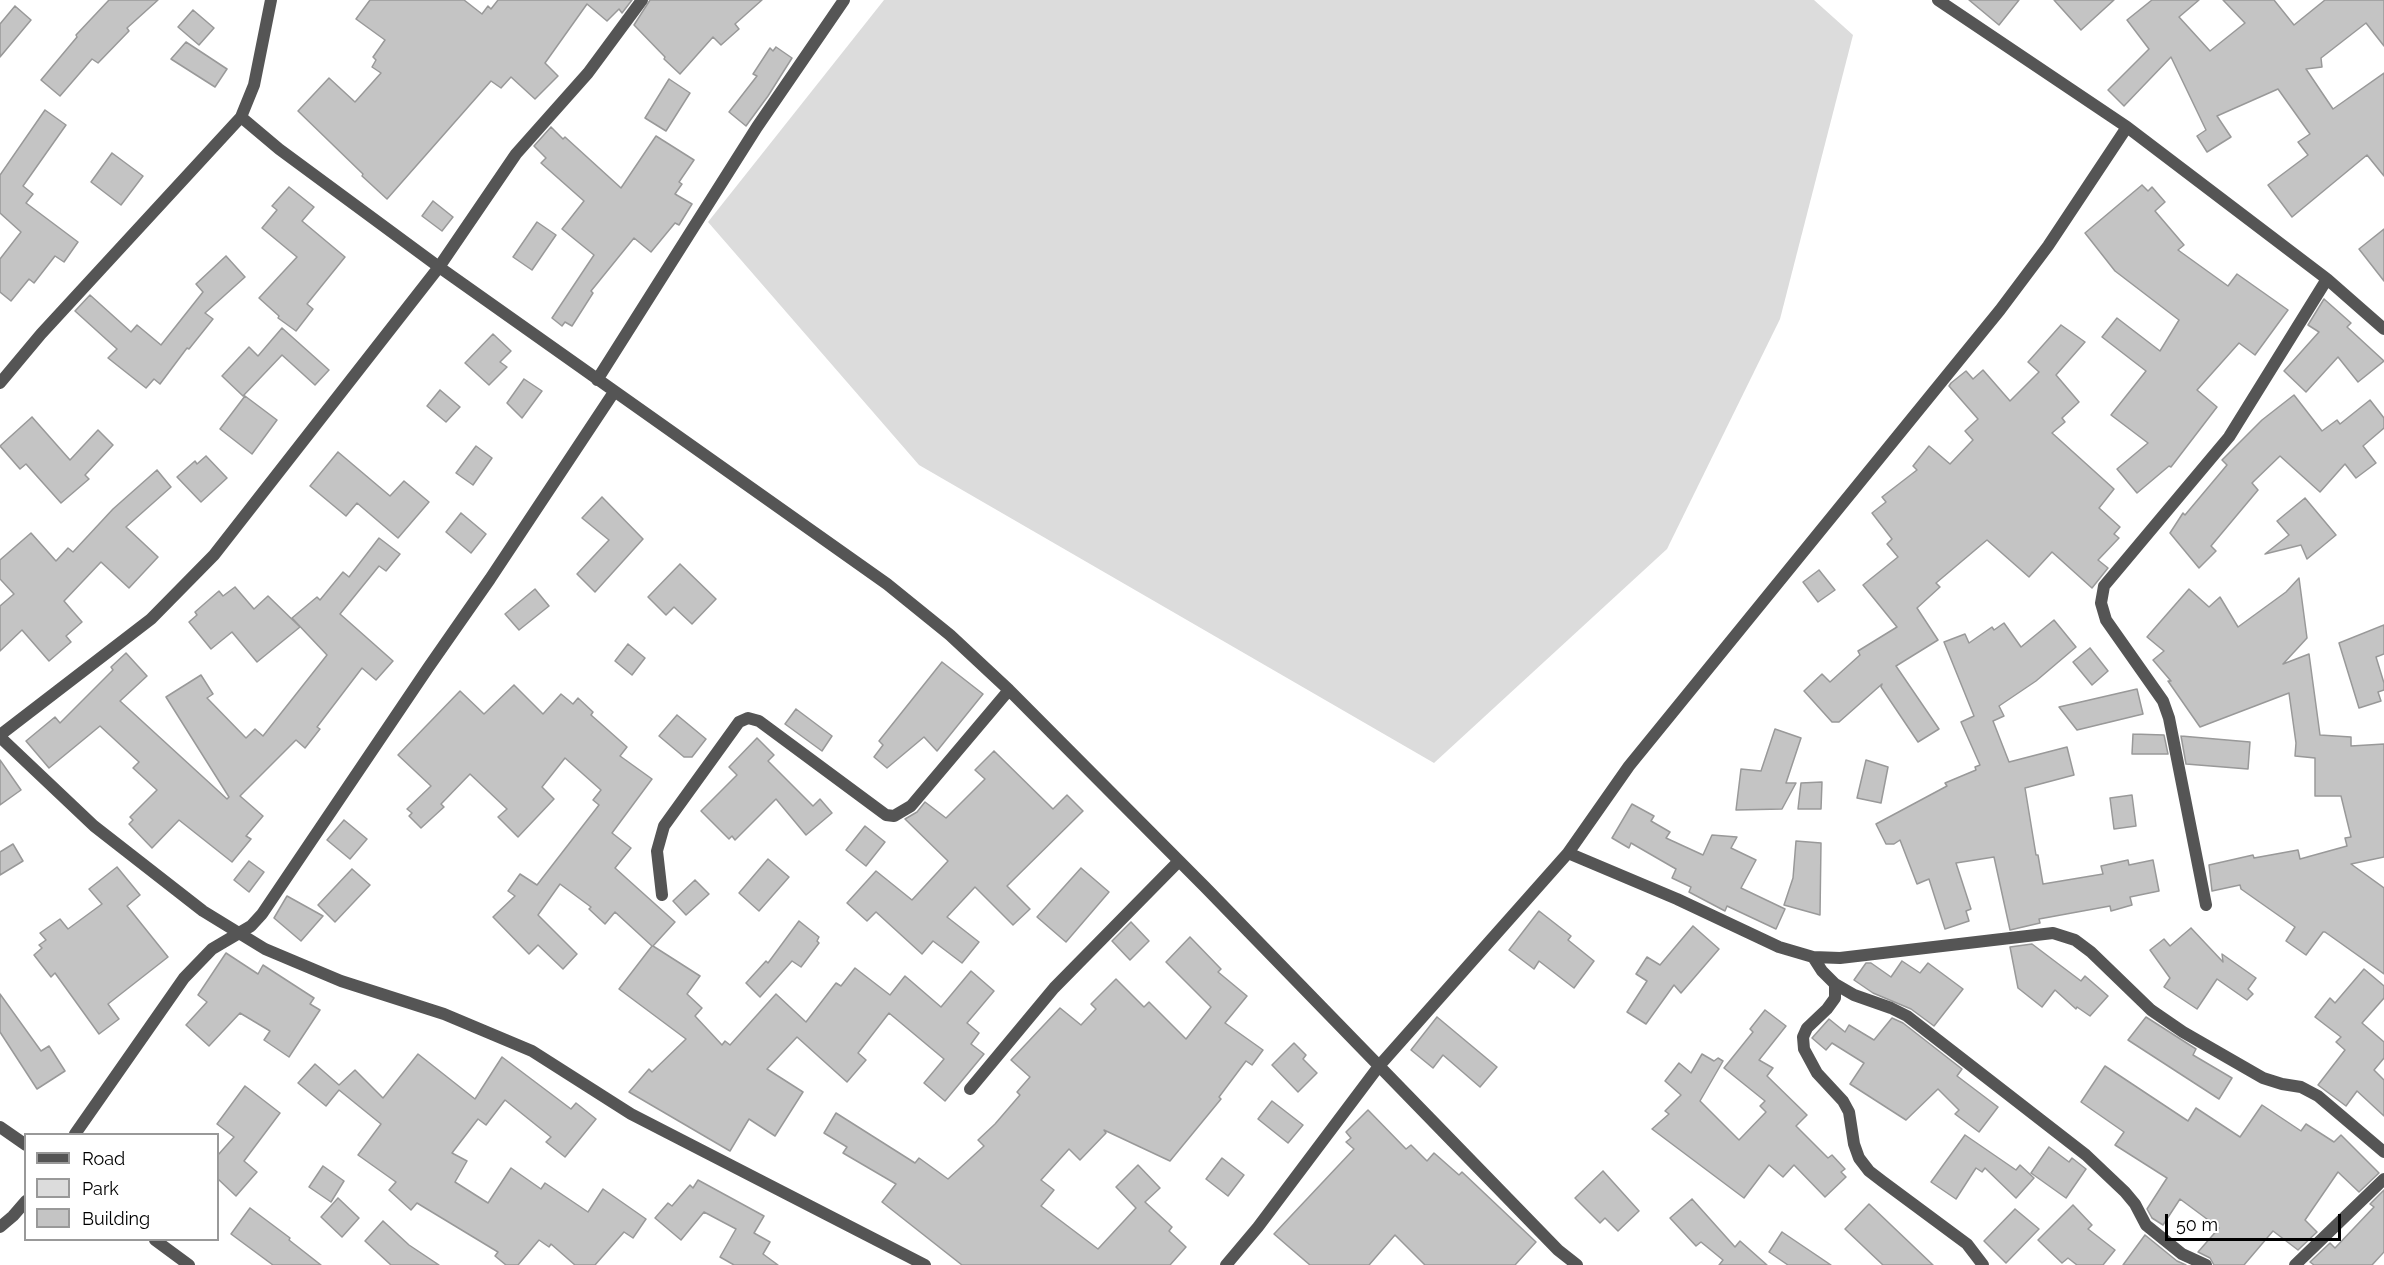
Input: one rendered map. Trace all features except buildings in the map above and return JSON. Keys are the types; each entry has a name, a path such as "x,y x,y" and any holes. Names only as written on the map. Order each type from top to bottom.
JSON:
{"street":[{"path":"0,383 41,334 241,117 254,85 271,0"},
{"path":"642,0 588,73 516,154 439,267 214,555 151,619 0,736 94,826 203,911 265,949 341,981 444,1014 532,1051 631,1114 925,1265"},
{"path":"597,380 757,127 844,0"},
{"path":"1938,0 2127,127 2327,279 2384,329"},
{"path":"241,117 279,149 439,267 887,584 950,635 1009,690 1558,1250 1577,1265"},
{"path":"1226,1265 1258,1227 1379,1066 1568,853 1629,766 2000,310 2048,246 2127,127"},
{"path":"2206,905 2169,718 2163,701 2106,620 2101,603 2104,586 2229,437 2327,279"},
{"path":"76,1133 184,978 212,950 251,926 262,914 614,392"},
{"path":"662,895 657,851 664,826 739,722 748,718 759,721 886,815 894,816 911,806 1009,690"},
{"path":"1568,853 1779,946 1813,957 1840,958 2053,933 2075,940 2091,952 2151,1010 2182,1032 2263,1078 2301,1087 2318,1096 2384,1152"},
{"path":"970,1089 1054,988 1179,861"},
{"path":"1813,957 1822,971 1835,984 1854,995 1907,1016 1935,1036 2086,1155 2125,1192 2135,1204 2146,1225 2182,1254 2206,1265"},
{"path":"1835,984 1835,998 1807,1028 1803,1037 1804,1049 1816,1073 1843,1101 1849,1112 1854,1144 1859,1158 1869,1171 1967,1244 1983,1265"},
{"path":"0,1127 24,1144"},
{"path":"2295,1265 2384,1179"},
{"path":"0,1227 24,1203"},
{"path":"158,1241 189,1265"}],"green space":[{"path":"884,0 1814,0 1853,35 1780,319 1667,549 1434,763 919,465 708,222"}]}
